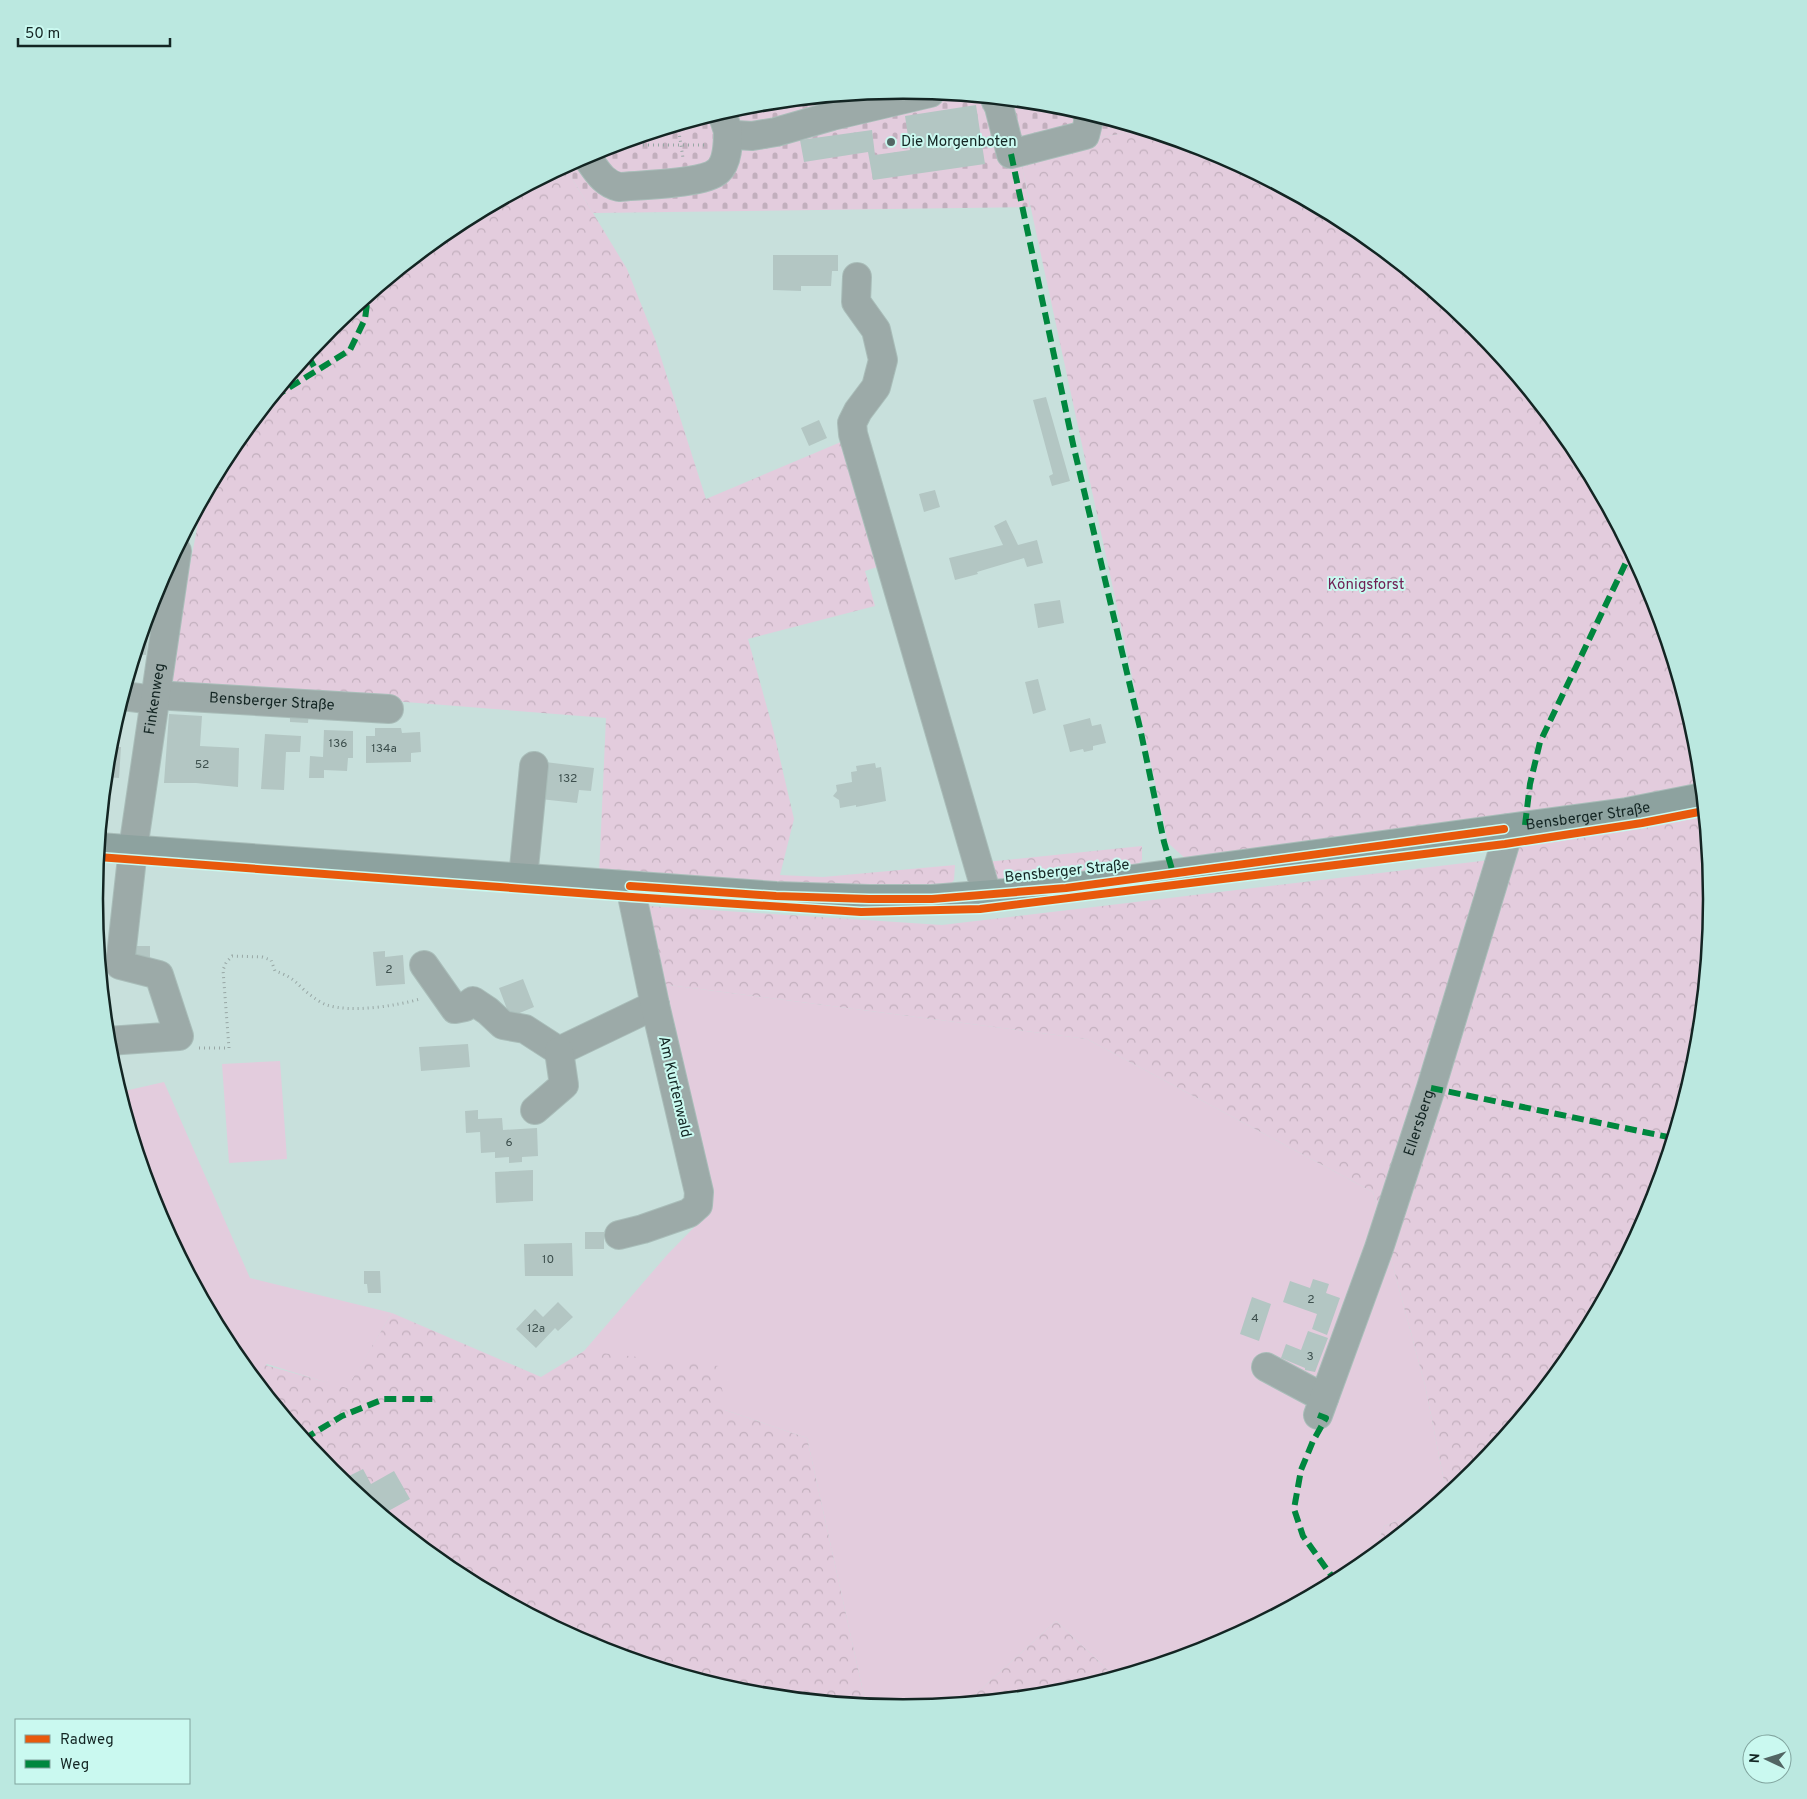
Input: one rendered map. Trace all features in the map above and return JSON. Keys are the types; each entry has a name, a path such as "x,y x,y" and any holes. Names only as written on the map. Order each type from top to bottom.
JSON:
{"main road":[{"name":"Bensberger Straße","path":"104,847 776,896 869,900 932,899 1066,888 1627,812 1697,798"}],"street":[{"path":"725,122 736,135 752,136 776,132 832,116 904,99"},
{"path":"998,105 1011,154 1085,135 1088,121"},
{"path":"591,163 601,177 610,185 619,187 686,181 706,177 718,172 723,164 728,144 725,122"},
{"path":"857,277 856,302 876,330 883,360 876,387 858,411 852,423 853,434 987,895"},
{"name":"Finkenweg","path":"172,574 133,849 120,965 160,975 179,1036"},
{"name":"Bensberger Straße","path":"129,696 389,709"},
{"path":"523,878 534,766"},
{"name":"Ellersberg","path":"1266,1367 1321,1406 1379,1248 1431,1088 1505,844 1504,829"},
{"name":"Am Kurtenwald","path":"619,1235 689,1213 698,1205 699,1192 655,1005 630,886"},
{"path":"424,965 455,1010 474,1002 488,1011 503,1025 525,1029 559,1051 564,1085 535,1110"},
{"path":"559,1051 655,1005"},
{"path":"116,1040 179,1036"}],"path":[{"path":"679,131 686,181"},
{"path":"643,145 681,146"},
{"path":"179,1036 183,1048 229,1048 223,970 232,956 262,957 271,960 275,971 287,974 312,996 327,1005 373,1008 412,1002 442,992"}],"green space":[{"path":"851,100 956,100 1060,114 1131,132 1063,144 1022,166 1030,207 593,213 568,173 646,141 696,126 747,114 799,106"},
{"name":"Königsforst","path":"1131,132 1161,141 1210,160 1258,181 1304,206 1391,264 1431,297 1470,333 1539,412 1597,499 1622,545 1643,593 1662,642 1677,692 1689,743 1697,795 1703,847 1704,900 1703,952 1697,1004 1689,1056 1677,1107 1662,1157 1643,1206 1622,1254 1597,1300 1539,1387 1506,1427 1470,1466 1446,1489 1425,1385 1373,1192 1087,1039 645,982 633,905 942,925 1490,860 1505,818 1187,860 1168,843 1022,167 1063,144"},
{"path":"568,173 627,269 655,339 706,499 848,439 886,564 865,571 875,606 748,639 773,729 794,819 780,875 823,877 955,865 954,880 949,886 859,889 599,874 606,718 167,683 199,520 238,455 268,412 337,333 416,264 503,206"},
{"path":"1142,846 1142,860 1135,867 1002,884 994,879 986,862"},
{"path":"645,982 1087,1039 1373,1192 1425,1385 1446,1489 1418,1513 1384,1526 1378,1544 1304,1593 1258,1618 1161,1658 1111,1673 1056,1621 972,1697 956,1699 865,1699 807,1438 725,1410 584,1351 667,1255 712,1209"},
{"path":"280,1061 287,1159 229,1163 222,1064"},
{"path":"164,1082 250,1278 392,1313 347,1389 267,1364 257,1372 210,1300 185,1254 145,1157 126,1091"},
{"path":"392,1313 541,1377 584,1351 719,1366 725,1410 807,1438 865,1699 799,1693 747,1685 696,1673 646,1658 597,1639 549,1618 503,1593 416,1535 376,1502 337,1466 301,1427 257,1372 265,1365 347,1388"},
{"path":"1418,1513 1378,1544 1384,1526"},
{"path":"1056,1621 1111,1673 1060,1685 972,1697"}],"building":[{"path":"976,105 985,164 873,180 868,152 804,162 800,140 872,130 875,155 910,150 905,116"},
{"path":"773,255 838,255 838,271 832,271 831,286 801,286 801,291 773,290"},
{"path":"1046,397 1070,481 1052,486 1049,476 1053,474 1033,400"},
{"path":"819,420 827,438 809,446 801,428"},
{"path":"935,490 940,507 924,512 919,494"},
{"path":"1006,520 1018,545 1037,540 1043,563 1027,567 1024,558 955,580 949,558 1003,545 994,526"},
{"path":"1060,600 1064,623 1038,628 1034,604"},
{"path":"149,632 146,655 141,655"},
{"path":"1038,679 1046,710 1033,714 1025,682"},
{"path":"290,710 309,711 308,723 290,722"},
{"path":"169,714 202,716 200,746 239,748 238,787 196,783 164,783"},
{"path":"1090,718 1092,726 1101,724 1106,743 1093,746 1093,750 1084,752 1083,749 1070,752 1063,725"},
{"path":"375,728 401,728 402,733 420,732 421,752 411,753 411,762 366,763 366,736 375,736"},
{"path":"324,730 353,731 353,758 348,758 347,771 324,770 324,778 309,778 310,756 323,757"},
{"path":"265,734 301,736 300,752 286,752 284,790 261,789"},
{"path":"117,747 121,747 119,778 113,778"},
{"path":"545,762 594,768 591,791 579,790 577,803 540,799"},
{"path":"875,763 876,768 881,767 886,801 840,808 839,800 833,796 837,791 836,785 852,782 851,772 857,771 856,766"},
{"path":"131,946 150,946 150,960 131,960"},
{"path":"385,951 385,957 403,955 405,984 376,986 373,952"},
{"path":"523,979 534,1007 510,1017 499,988"},
{"path":"468,1044 470,1067 421,1071 419,1047"},
{"path":"478,1110 478,1119 502,1118 503,1130 537,1128 538,1156 522,1157 522,1162 509,1163 509,1157 495,1158 495,1152 481,1153 480,1132 466,1133 465,1111"},
{"path":"533,1170 533,1201 496,1203 495,1172"},
{"path":"585,1232 604,1232 604,1249 585,1249"},
{"path":"572,1243 573,1276 525,1276 524,1244"},
{"path":"364,1271 380,1271 381,1293 368,1293 367,1284 364,1284"},
{"path":"1313,1279 1329,1284 1326,1293 1340,1298 1327,1335 1312,1329 1317,1314 1283,1302 1290,1281 1310,1288"},
{"path":"1252,1297 1271,1304 1259,1341 1240,1334"},
{"path":"558,1302 573,1317 558,1331 555,1328 536,1348 516,1329 535,1309 543,1317"},
{"path":"1308,1331 1328,1338 1315,1372 1305,1370 1305,1368 1281,1358 1286,1344 1301,1350"},
{"path":"363,1469 371,1484 394,1471 410,1499 388,1511 348,1476"}],"marked path":[{"path":"1011,154 1073,444 1140,728 1164,842 1173,873"},
{"path":"287,389 350,350 365,319 367,306"},
{"path":"311,361 316,370"},
{"path":"1525,825 1530,784 1540,742 1628,558"},
{"path":"1431,1088 1668,1137"},
{"path":"309,1436 342,1416 384,1399 436,1399"},
{"path":"1318,1415 1326,1418 1313,1441 1301,1470 1294,1509 1303,1536 1331,1576"}],"cycle path":[{"path":"104,857 861,912 980,909 1505,844 1642,823 1699,812"},
{"path":"630,886 776,896 932,899 1066,888 1504,829"}],"place":[{"name":"Die Morgenboten","path":"891,142"}]}
